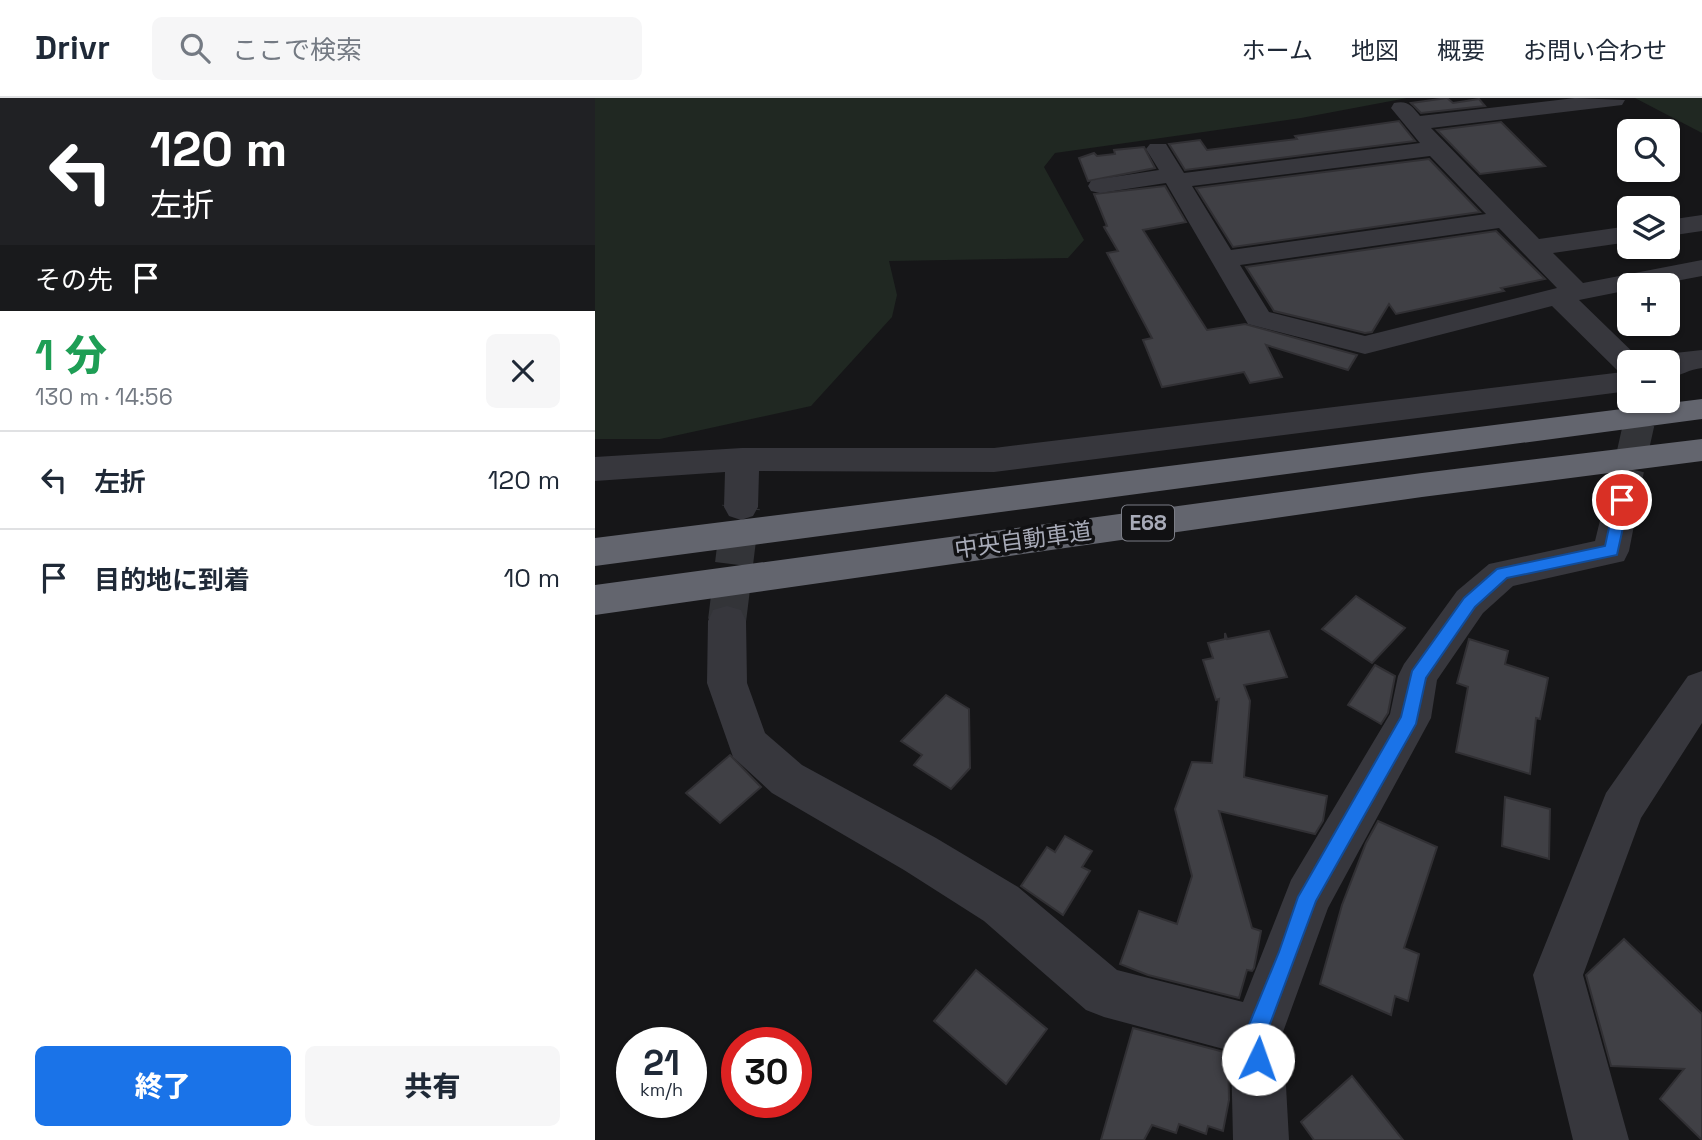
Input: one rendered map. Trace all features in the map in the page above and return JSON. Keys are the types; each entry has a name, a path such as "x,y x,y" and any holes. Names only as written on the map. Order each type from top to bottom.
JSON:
{"highway":[{"name":"中央自動車道","path":"595,552 1702,409"},
{"name":"中央自動車道","path":"595,600 1422,485 1702,450"}],"street":[{"path":"1614,100 1408,116 1534,248 1567,294 1617,350"},
{"path":"1100,186 1436,148"},
{"path":"1158,149 1258,318 1365,345 1567,294 1702,268"},
{"path":"1223,259 1506,219"},
{"path":"1680,226 1702,223"},
{"path":"1534,248 1617,236"},
{"path":"1680,363 1702,359"},
{"path":"1680,376 1702,374"},
{"path":"595,469 742,458 994,460 1617,382"},
{"path":"741,507 742,458"},
{"path":"1261,1140 1257,1032 1308,897 1409,718 1418,676 1470,603 1502,573 1611,551 1622,500"},
{"path":"727,621 727,683 748,744 787,779 1001,904 1104,992 1257,1032"},
{"path":"1601,1140 1558,975 1622,808 1702,688"}],"shaded area":[{"path":"595,98 1407,98 1301,118 1055,153 1044,167 1084,240 1068,258 889,261 897,295 892,317 811,406 660,439 595,439"},
{"path":"1635,98 1702,98 1702,133 1680,122 1680,119"}],"building":[{"path":"1447,98 1453,103 1479,99 1485,106 1421,113 1411,103"},
{"path":"1399,121 1415,141 1185,170 1169,144 1200,140 1207,150 1297,139 1295,136"},
{"path":"1501,122 1545,166 1480,174 1437,130"},
{"path":"1144,147 1155,168 1088,181 1079,158 1094,153 1097,156 1115,154 1114,150"},
{"path":"1429,159 1480,212 1233,247 1196,188"},
{"path":"1165,186 1186,222 1143,230 1207,330 1245,324 1357,355 1348,370 1266,345 1282,377 1250,383 1244,372 1162,387 1143,340 1152,338 1107,253 1118,251 1104,227 1107,226 1094,194"},
{"path":"1496,231 1545,279 1501,288 1504,291 1396,314 1389,304 1372,332 1365,333 1274,311 1246,267"},
{"path":"1356,596 1405,628 1372,663 1322,629"},
{"path":"1269,631 1287,677 1244,685 1250,701 1244,777 1327,796 1323,821 1315,834 1219,811 1252,928 1261,931 1254,968 1252,971 1247,970 1239,998 1148,975 1120,964 1139,911 1177,924 1192,876 1175,809 1192,762 1212,763 1219,699 1216,700 1203,660 1213,658 1208,643 1225,639 1225,633 1227,639"},
{"path":"1469,639 1508,651 1505,664 1548,678 1540,719 1536,718 1530,774 1456,752 1468,687 1457,683"},
{"path":"1375,665 1395,676 1388,713 1381,724 1348,705"},
{"path":"946,695 969,709 970,768 951,789 914,765 922,755 901,741"},
{"path":"730,755 761,787 720,823 686,793"},
{"path":"1505,797 1550,809 1549,859 1502,846"},
{"path":"1378,821 1437,847 1404,948 1419,954 1408,1001 1395,996 1391,1015 1320,984 1342,905 1366,843"},
{"path":"1065,836 1092,851 1082,867 1090,871 1063,915 1021,886 1047,847 1055,852"},
{"path":"1624,939 1702,1014 1702,1140 1660,1099 1684,1069 1611,1066 1586,975"},
{"path":"976,970 1047,1029 1006,1084 934,1021"},
{"path":"1133,1028 1228,1053 1229,1100 1223,1131 1208,1126 1206,1134 1179,1124 1176,1133 1152,1125 1144,1140 1101,1140"},
{"path":"1352,1076 1403,1140 1314,1140 1301,1122"}],"tunnel":[{"path":"1622,499 1641,413"},
{"path":"727,621 741,507"}],"route":[{"path":"1258,1059 1257,1032 1308,897 1409,718 1418,676 1470,603 1502,573 1611,551 1622,500"}]}
